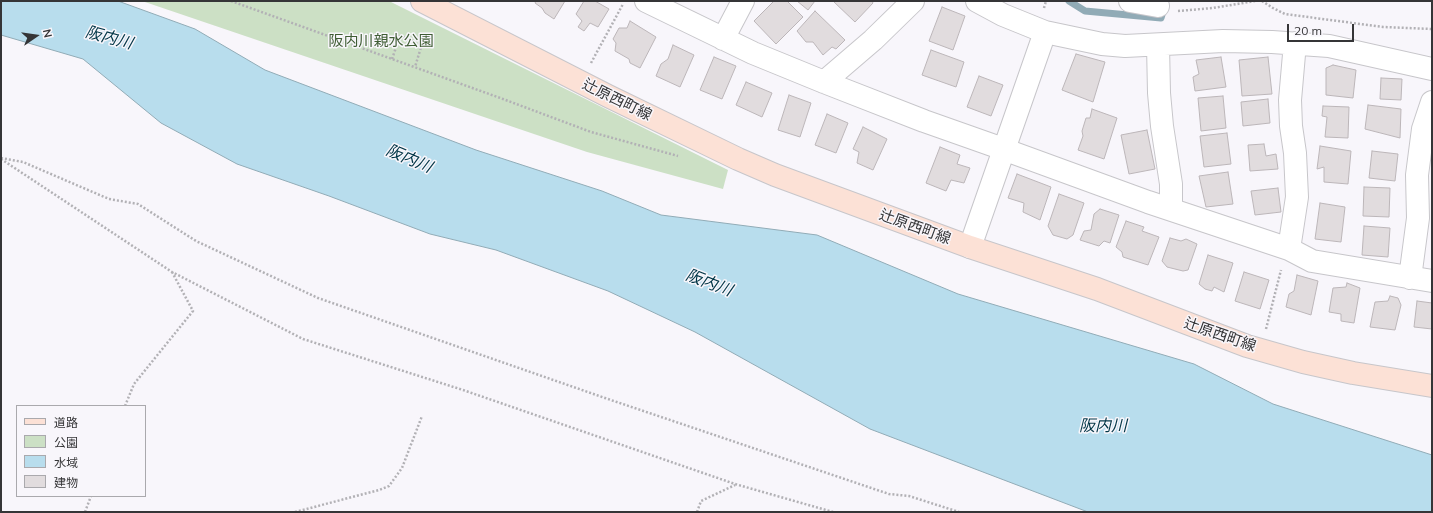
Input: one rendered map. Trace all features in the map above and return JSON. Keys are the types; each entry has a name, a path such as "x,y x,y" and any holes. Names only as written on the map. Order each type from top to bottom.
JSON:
{"main road":[{"name":"辻原西町線","path":"422,1 608,96 738,159 781,177 970,247 1097,289 1148,310 1248,346 1303,362 1353,373 1432,386"}],"street":[{"path":"646,1 753,53 824,82 924,121 1148,202 1289,249 1312,261 1432,281"},
{"path":"723,39 743,1"},
{"path":"824,82 873,40 913,1"},
{"path":"977,1 1003,15 1045,32 1102,44 1125,46 1223,41 1295,43 1329,46 1432,69"},
{"path":"1130,1 1165,9"},
{"path":"970,247 1045,32"},
{"path":"1289,249 1297,198 1296,153 1291,126 1290,100 1295,43"},
{"path":"1158,45 1159,93 1162,126 1171,184 1171,209"},
{"path":"1410,278 1418,218 1417,175 1423,130 1432,102"}],"path":[{"path":"230,1 591,132 679,157"},
{"path":"591,64 625,1"},
{"path":"1165,9 1213,8 1255,1"},
{"path":"1262,1 1285,14 1383,27 1432,29"},
{"path":"392,59 400,36 422,44 415,67"},
{"path":"1,158 172,272 303,339 463,390 735,484 833,512"},
{"path":"1,158 23,162 109,199 138,204 196,241 318,298 882,492 909,496 959,512"},
{"path":"1266,329 1283,260 1289,249"},
{"path":"125,405 134,384 193,312 172,272"},
{"path":"295,512 390,486 402,468 422,416"},
{"path":"697,512 701,501 735,484"},
{"path":"85,512 91,497"}],"green space":[{"name":"阪内川親水公園","path":"142,1 389,1 728,170 723,189 587,152"}],"water":[{"name":"阪内川","path":"1,1 118,1 195,29 265,70 476,150 602,191 661,215 817,235 958,294 1194,364 1273,404 1432,455 1432,512 1088,512 870,429 695,332 608,291 496,250 430,234 329,196 237,164 161,123 83,59 1,35"}],"building":[{"path":"536,1 565,1 554,19 545,13 542,8 535,3"},
{"path":"584,1 595,1 609,9 598,27 590,23 584,31 578,27 582,21 576,14"},
{"path":"774,1 787,1 803,17 776,44 754,21"},
{"path":"797,1 815,1 808,10"},
{"path":"833,1 872,1 873,3 855,22"},
{"path":"942,7 965,16 953,50 929,41"},
{"path":"815,11 845,40 836,49 832,47 823,55 813,42 806,42 797,31"},
{"path":"630,21 656,37 640,68 630,63 629,59 615,51 616,43 613,39 619,28 627,28"},
{"path":"673,45 694,55 680,87 656,76 661,64 668,59"},
{"path":"931,50 964,62 956,87 922,75"},
{"path":"1076,54 1105,62 1093,102 1062,90"},
{"path":"714,57 736,66 722,99 700,90"},
{"path":"1221,57 1226,87 1195,91 1193,77 1199,74 1196,60"},
{"path":"1268,57 1272,94 1242,96 1239,60"},
{"path":"1333,65 1356,70 1353,98 1326,95 1326,68"},
{"path":"979,76 1003,85 991,116 967,107"},
{"path":"1381,78 1402,79 1401,100 1380,99"},
{"path":"746,82 772,93 762,117 736,105"},
{"path":"789,95 811,103 800,137 778,130"},
{"path":"1223,96 1226,128 1201,131 1198,98"},
{"path":"1268,99 1270,123 1243,126 1241,102"},
{"path":"1368,105 1401,109 1400,138 1365,129"},
{"path":"1323,106 1349,107 1348,138 1325,137 1327,117 1322,116"},
{"path":"1092,109 1117,118 1104,159 1078,150 1083,136 1082,131 1086,118 1090,118"},
{"path":"827,114 848,123 836,153 815,145"},
{"path":"863,127 887,139 873,170 857,163 859,152 853,149"},
{"path":"1147,130 1155,169 1129,174 1121,135"},
{"path":"1227,133 1231,164 1204,167 1200,136"},
{"path":"1264,144 1266,156 1276,154 1278,169 1250,171 1248,145"},
{"path":"1320,146 1351,151 1348,184 1324,182 1324,167 1317,169"},
{"path":"940,147 960,155 957,164 970,168 964,183 951,180 946,191 926,183"},
{"path":"1372,151 1398,154 1395,181 1369,178"},
{"path":"1228,172 1233,204 1206,207 1199,176"},
{"path":"1017,174 1051,187 1040,220 1023,212 1024,203 1008,198"},
{"path":"1364,187 1390,188 1389,217 1363,216"},
{"path":"1278,188 1281,212 1255,215 1251,191"},
{"path":"1059,194 1084,203 1073,235 1067,239 1053,235 1048,226"},
{"path":"1320,203 1345,207 1341,242 1315,239"},
{"path":"1100,209 1119,215 1110,243 1104,241 1099,246 1080,240 1084,231 1091,230 1094,214"},
{"path":"1126,221 1144,227 1142,231 1159,237 1148,265 1123,257 1122,252 1116,247"},
{"path":"1364,226 1390,228 1388,257 1362,255"},
{"path":"1170,238 1181,241 1186,239 1197,244 1188,270 1183,271 1167,267 1162,261"},
{"path":"1208,255 1233,263 1224,292 1214,287 1212,291 1205,289 1199,284"},
{"path":"1244,272 1269,280 1260,309 1235,301"},
{"path":"1297,275 1318,281 1311,315 1286,307 1289,294 1294,291"},
{"path":"1347,283 1360,288 1354,323 1341,321 1341,314 1329,312 1333,288 1346,287"},
{"path":"1390,296 1398,298 1401,305 1395,330 1370,327 1375,302 1388,301"},
{"path":"1417,301 1432,303 1432,329 1414,327"}],"waterway":[{"path":"1069,1 1085,11 1161,18 1164,8"}]}
